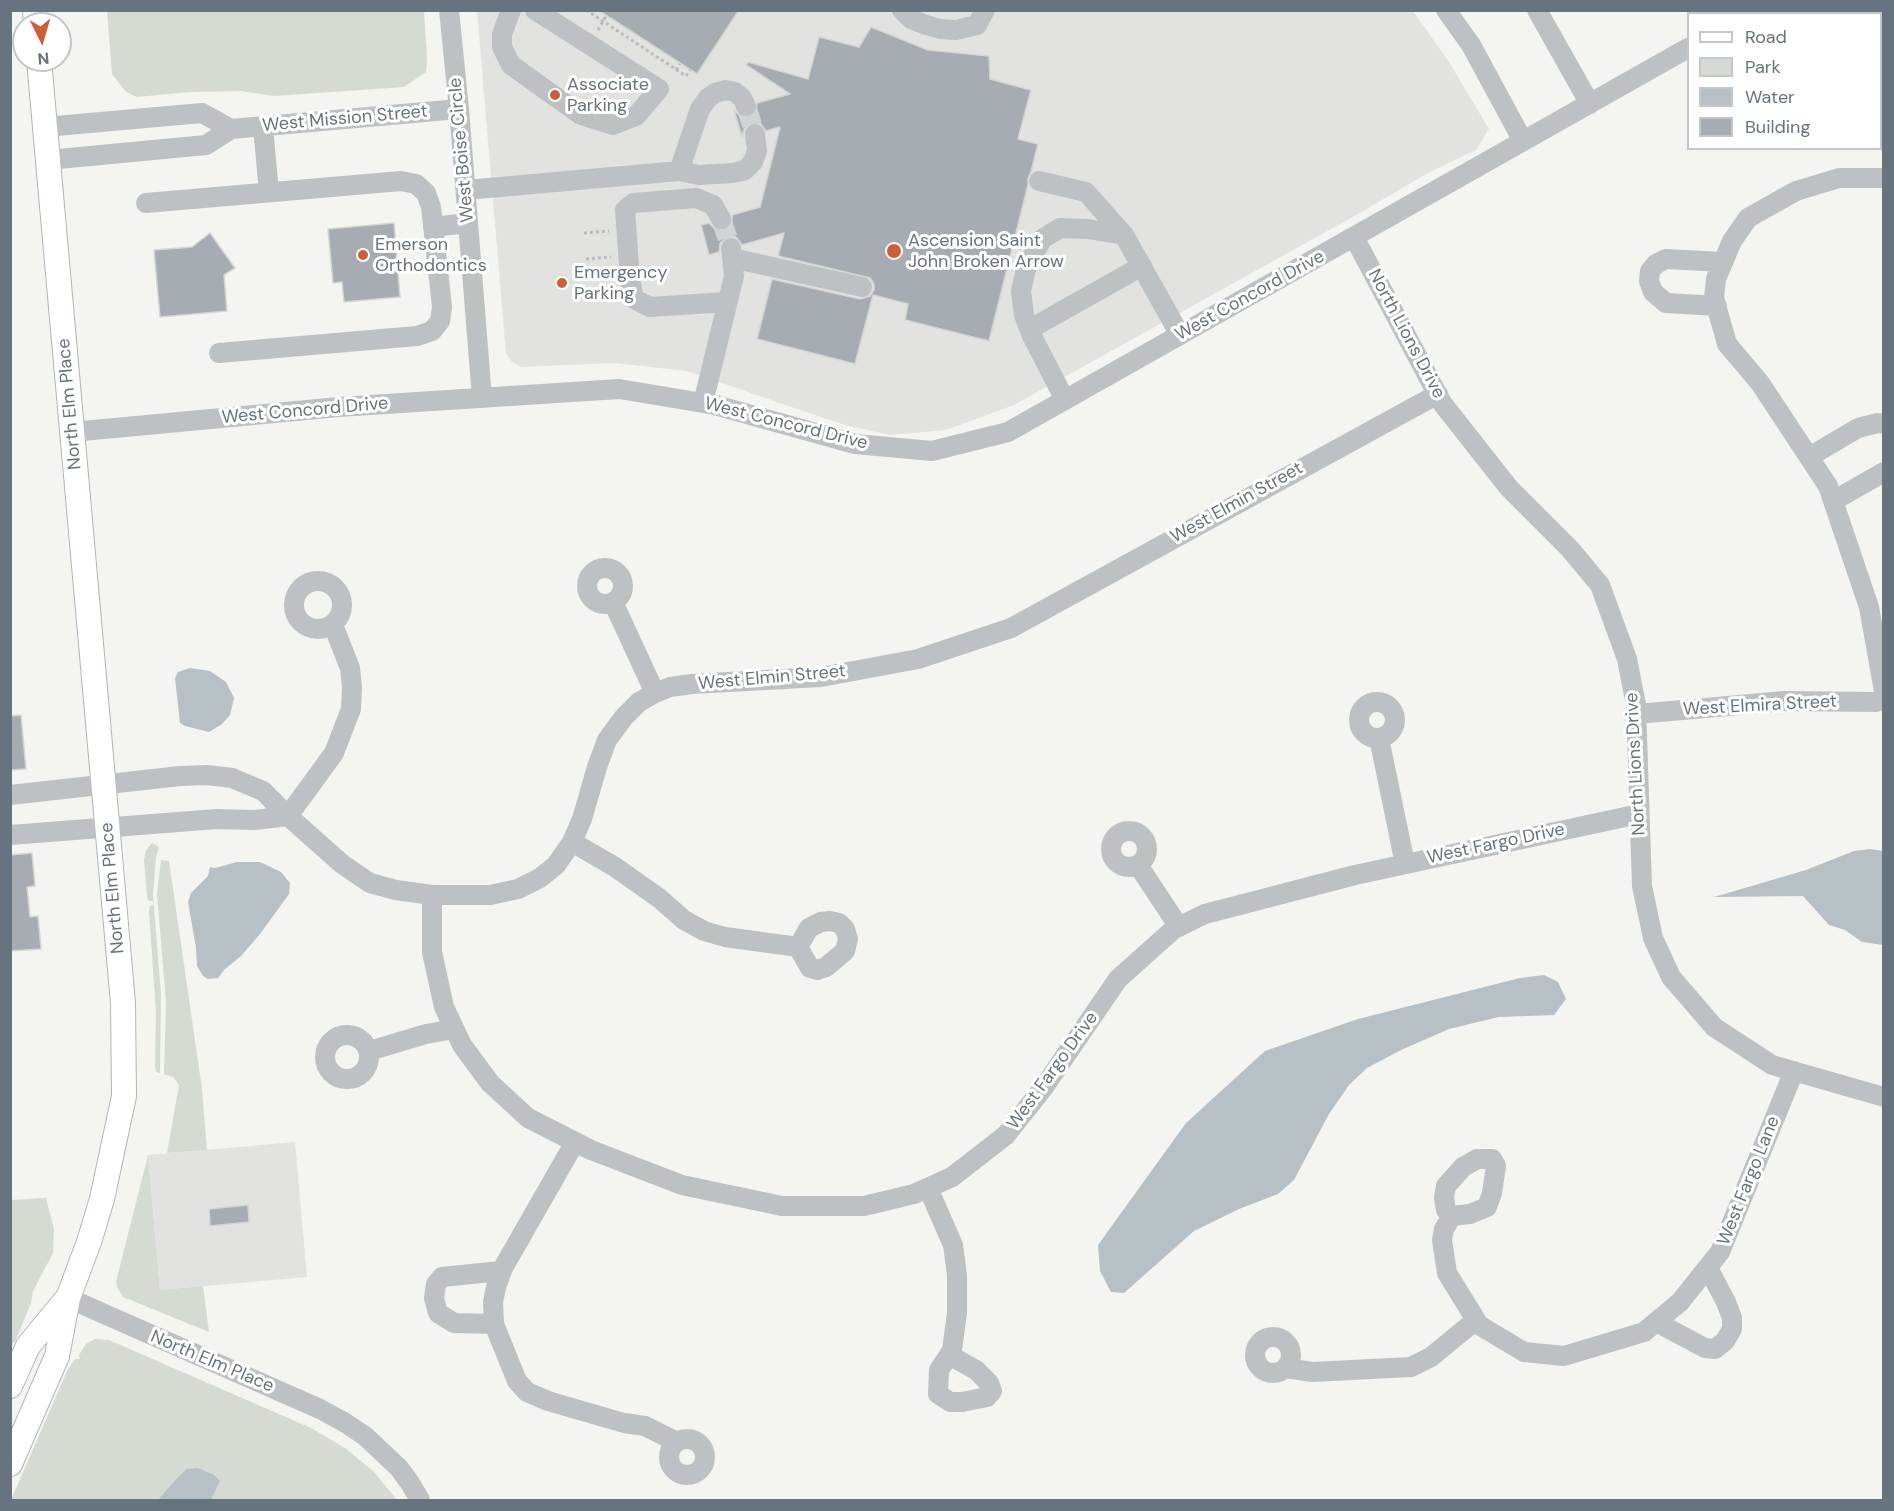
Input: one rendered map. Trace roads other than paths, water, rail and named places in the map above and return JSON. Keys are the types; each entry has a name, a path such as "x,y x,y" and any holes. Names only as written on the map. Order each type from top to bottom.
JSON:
{"main road":[{"name":"North Elm Place","path":"40,72 123,1003 124,1096 102,1199 68,1298"},
{"path":"10,1386 28,1346 68,1298"},
{"path":"10,1464 57,1356 68,1298"}],"street":[{"name":"West Boise Circle","path":"448,10 459,109 482,398"},
{"path":"510,10 502,34 502,47 511,65 581,115 613,125 636,116 658,89 535,10"},
{"path":"902,10 911,19 926,25 956,30 977,25 985,10"},
{"path":"1446,10 1471,45 1523,141"},
{"path":"1537,10 1590,104"},
{"name":"West Concord Drive","path":"72,432 339,407 619,389 703,403 855,444 932,451 1008,432 1687,49"},
{"path":"679,171 700,109 708,98 726,90 735,92 746,106"},
{"name":"West Mission Street","path":"231,129 459,109"},
{"path":"45,127 202,113 231,129 206,146 48,160"},
{"path":"263,127 269,192"},
{"path":"466,190 679,171 699,175 734,173 745,170 753,162 757,151 755,134"},
{"path":"1884,178 1839,178 1796,191 1748,218 1732,241 1716,279 1715,302 1727,344 1760,383 1828,486 1869,607 1884,691"},
{"path":"146,203 401,181 416,184 426,193 431,207 442,307 440,321 432,331 417,336 219,353"},
{"path":"1039,181 1086,192 1124,235 1180,335"},
{"path":"722,219 713,205 696,198 633,203 625,210 634,300 650,307 727,302"},
{"path":"433,227 468,223"},
{"path":"1065,400 1024,315 1022,291 1026,269 1042,239 1060,228 1088,229 1124,235"},
{"name":"North Lions Drive","path":"1354,237 1442,403 1509,488 1570,549 1600,585 1627,658 1637,714 1642,886 1653,938 1671,977 1714,1027 1772,1065 1884,1097"},
{"path":"703,403 734,276 732,253 862,287"},
{"path":"1715,302 1666,303 1653,292 1649,281 1650,271 1656,264 1666,259 1723,262"},
{"path":"1030,329 1142,266"},
{"name":"West Elmin Street","path":"288,816 342,864 370,883 396,890 432,895 490,895 518,888 540,878 556,864 572,842 582,819 607,740 624,717 639,702 655,693 670,687 692,684 832,675 918,659 1011,628 1438,394"},
{"path":"1809,457 1858,428 1878,423 1884,424"},
{"path":"1833,501 1884,472"},
{"path":"613,602 655,693"},
{"path":"10,835 217,819 255,820 288,816 334,753 351,709 350,668 333,625"},
{"name":"West Elmira Street","path":"1637,714 1784,701 1876,702 1884,699"},
{"path":"1380,738 1405,864"},
{"path":"10,795 207,775 232,778 263,791 288,816"},
{"name":"West Fargo Drive","path":"432,895 432,952 444,1007 462,1046 490,1083 528,1118 591,1150 682,1185 782,1206 864,1206 914,1194 952,1177 1006,1135 1044,1087 1118,980 1179,927 1205,914 1355,875 1639,814"},
{"path":"572,842 615,867 659,898 684,920 704,931 725,937 798,947"},
{"path":"1137,865 1179,927"},
{"path":"369,1050 426,1034 454,1029"},
{"name":"West Fargo Lane","path":"1452,1216 1444,1229 1442,1240 1447,1273 1479,1325 1524,1352 1564,1356 1644,1332 1680,1302 1720,1252 1794,1071"},
{"path":"575,1142 501,1272 493,1302 494,1324 517,1382 527,1392 548,1401 624,1423 645,1426 677,1442"},
{"path":"928,1188 953,1245 957,1275 957,1313 952,1350 949,1355"},
{"path":"1656,1322 1705,1348 1715,1348 1725,1341 1732,1329 1732,1318 1708,1268"},
{"path":"494,1324 454,1323 438,1313 434,1298 436,1284 442,1277 501,1272"},
{"name":"North Elm Place","path":"68,1298 320,1409 344,1422 364,1436 399,1468 420,1500"},
{"path":"1286,1368 1312,1372 1411,1367 1431,1357 1476,1320"}],"water":[{"path":"190,668 210,671 226,682 234,698 230,715 222,724 209,732 180,723 175,678 178,672"},
{"path":"1870,849 1883,851 1883,945 1862,942 1845,930 1829,925 1803,896 1714,897 1806,870 1854,851"},
{"path":"237,862 260,862 281,872 290,883 289,894 241,956 218,978 208,979 203,976 197,966 188,902 191,893 208,876 210,867 215,868"},
{"path":"1544,975 1558,982 1566,999 1554,1015 1499,1017 1449,1029 1367,1068 1349,1085 1329,1114 1294,1180 1278,1194 1239,1209 1194,1231 1124,1293 1111,1292 1100,1271 1098,1245 1186,1123 1265,1051 1358,1019 1520,978"},
{"path":"198,1468 214,1475 220,1481 211,1500 158,1500 187,1469"}],"tunnel":[{"path":"746,106 755,134"},
{"path":"721,219 731,248"}],"place":[{"name":"Associate Parking","path":"555,95"},
{"name":"Ascension Saint John Broken Arrow","path":"894,251"},
{"name":"Emerson Orthodontics","path":"363,255"},
{"name":"Emergency Parking","path":"562,283"}]}
